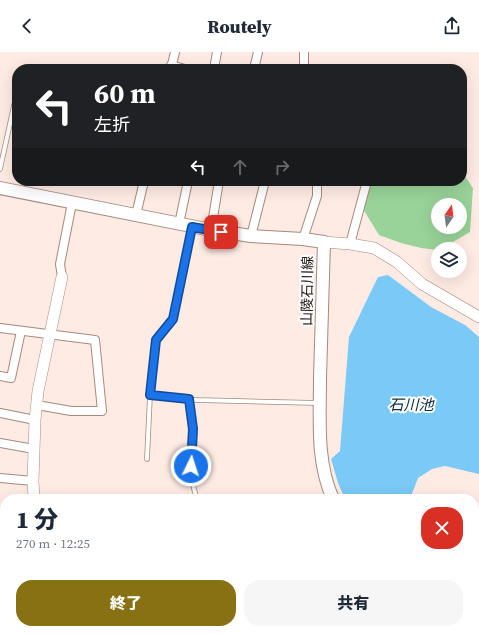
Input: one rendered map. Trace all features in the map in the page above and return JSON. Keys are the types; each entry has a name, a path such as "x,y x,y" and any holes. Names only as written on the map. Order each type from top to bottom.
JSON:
{"main road":[{"name":"山陵石川線","path":"0,188 192,227 251,236 303,239 324,242 320,403 322,468 331,494"}],"street":[{"path":"172,64 175,52"},
{"path":"215,64 217,52"},
{"path":"255,64 258,52"},
{"path":"304,52 304,64"},
{"path":"136,215 143,186"},
{"path":"179,224 187,186"},
{"path":"211,230 218,186"},
{"path":"251,236 264,186"},
{"path":"303,239 316,196 317,186"},
{"path":"350,244 366,186"},
{"path":"34,494 36,405 41,373 62,277 60,264 72,203"},
{"path":"324,242 374,248 397,262 422,284 479,317"},
{"path":"0,328 95,340 102,411 71,411 36,405"},
{"path":"0,376 11,378 21,331"},
{"path":"0,413 35,420"},
{"path":"0,443 34,449"},
{"path":"0,478 33,481"}],"lane":[{"path":"0,169 12,115"},
{"path":"147,459 150,395 156,340 173,319 192,227"},
{"path":"150,395 197,400 320,403"},
{"path":"189,399 193,429 191,466 196,494"}],"green space":[{"path":"467,179 473,188 470,232 467,234 467,198 431,198 431,234 467,234 453,242 431,242 431,249 401,243 379,235 363,209 369,186 467,186"}],"water":[{"name":"石川池","path":"388,275 431,307 465,325 479,337 479,474 445,466 432,469 418,478 412,494 343,494 331,459 340,451 349,337 378,277"}],"route":[{"path":"191,466 193,429 189,399 150,395 156,340 173,319 192,227 221,232"}]}
